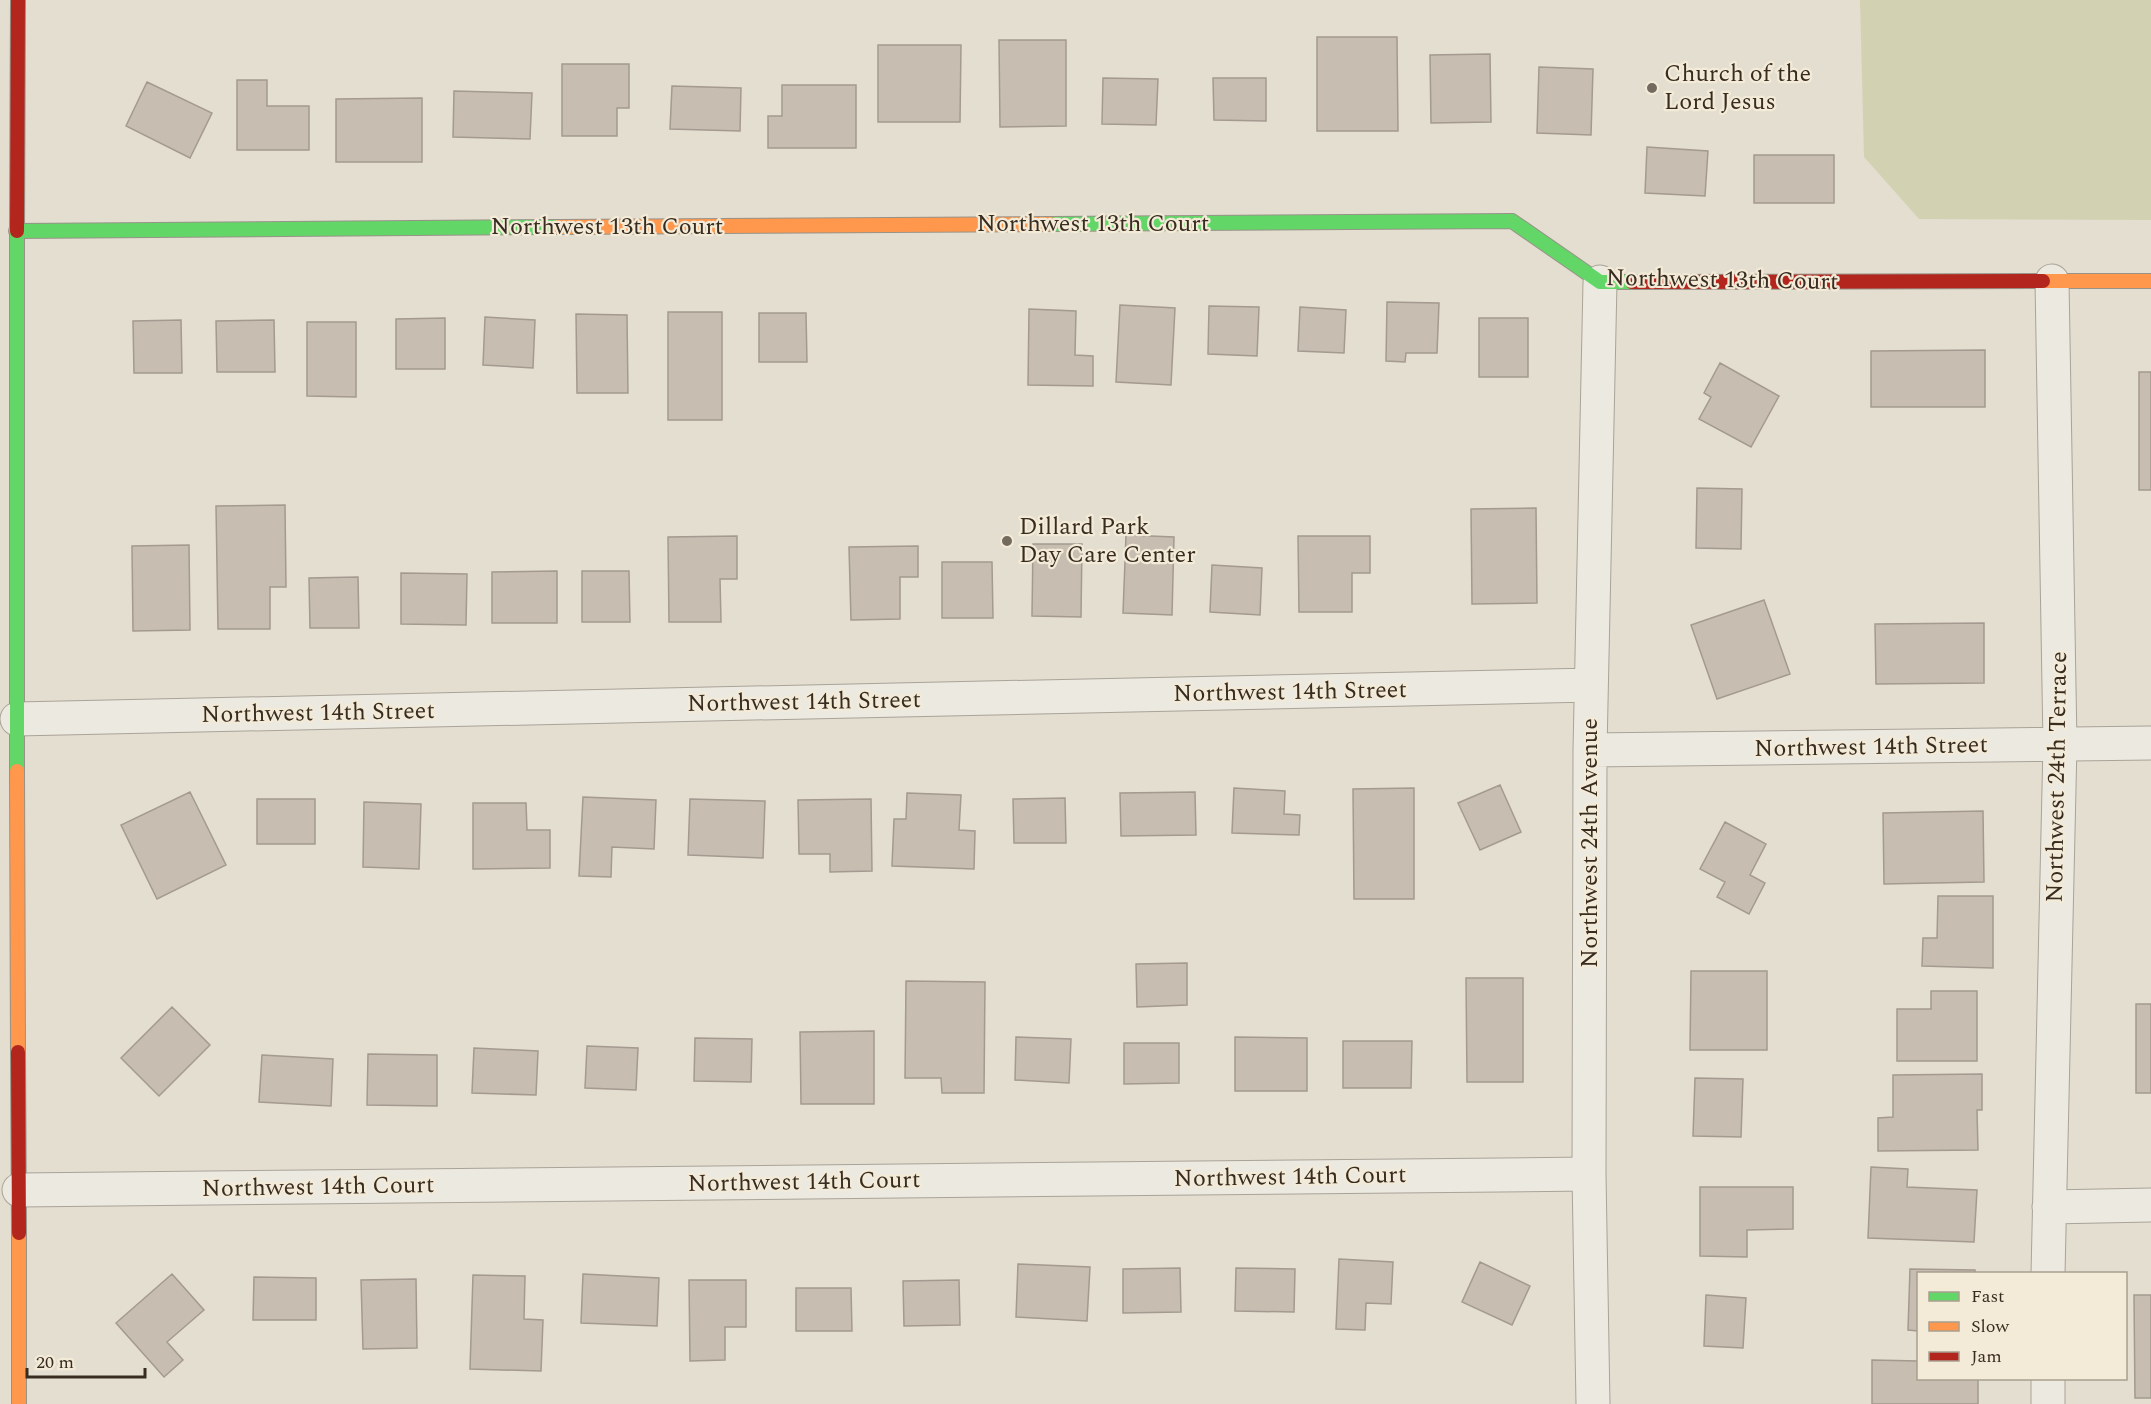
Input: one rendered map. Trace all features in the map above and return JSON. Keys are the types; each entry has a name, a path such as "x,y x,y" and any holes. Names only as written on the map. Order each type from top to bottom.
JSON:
{"street":[{"path":"18,0 16,231 19,1404"},
{"name":"Northwest 13th Court","path":"16,231 1512,221 1599,282 2151,280"},
{"name":"Northwest 24th Terrace","path":"2048,1272 2060,744 2052,281"},
{"name":"Northwest 24th Avenue","path":"1593,1404 1589,1174 1590,750 1599,282"},
{"name":"Northwest 14th Street","path":"17,719 1591,685"},
{"name":"Northwest 14th Street","path":"1590,750 2151,743"},
{"name":"Northwest 14th Court","path":"19,1190 1589,1174"},
{"path":"2049,1207 2151,1205"},
{"path":"2048,1380 2048,1404"}],"green space":[{"path":"1860,0 2151,0 2151,220 1919,219 1864,157"}],"building":[{"path":"1317,37 1397,37 1398,131 1317,131"},
{"path":"999,40 1066,40 1066,126 1000,127"},
{"path":"878,45 961,45 960,122 878,122"},
{"path":"1490,54 1491,122 1431,123 1430,55"},
{"path":"562,64 629,64 629,108 617,108 617,136 562,136"},
{"path":"1539,67 1593,69 1591,135 1537,133"},
{"path":"1103,78 1158,79 1156,125 1102,124"},
{"path":"1213,78 1266,78 1266,121 1214,120"},
{"path":"237,80 267,80 267,106 309,106 309,150 237,150"},
{"path":"147,82 212,113 190,158 126,126"},
{"path":"782,85 856,85 856,148 768,148 768,116 782,116"},
{"path":"672,86 741,88 740,131 670,129"},
{"path":"454,91 532,93 530,139 453,137"},
{"path":"422,98 422,162 336,162 336,99"},
{"path":"1647,147 1708,151 1705,196 1645,193"},
{"path":"1754,155 1834,155 1834,203 1754,203"},
{"path":"1387,302 1439,303 1437,353 1406,353 1405,362 1386,361"},
{"path":"1120,305 1175,308 1171,385 1116,382"},
{"path":"1209,306 1259,307 1257,356 1208,354"},
{"path":"1300,307 1346,310 1344,353 1298,351"},
{"path":"1029,309 1076,311 1075,355 1093,356 1093,386 1028,385"},
{"path":"668,312 722,312 722,420 668,420"},
{"path":"759,313 806,313 807,362 759,362"},
{"path":"576,314 627,315 628,393 577,393"},
{"path":"485,317 535,320 533,368 483,365"},
{"path":"445,318 445,369 396,369 396,319"},
{"path":"1479,318 1528,318 1528,377 1479,377"},
{"path":"181,320 182,373 134,373 133,321"},
{"path":"274,320 275,372 217,372 216,321"},
{"path":"307,322 356,322 356,397 307,396"},
{"path":"1985,350 1985,407 1871,407 1871,351"},
{"path":"1720,363 1779,396 1751,447 1699,419 1711,397 1704,393"},
{"path":"2139,372 2151,372 2151,490 2139,490"},
{"path":"1697,488 1742,489 1741,549 1696,548"},
{"path":"285,505 286,587 270,587 270,629 218,629 216,506"},
{"path":"1536,508 1537,603 1472,604 1471,509"},
{"path":"1126,535 1174,537 1172,615 1123,613"},
{"path":"737,536 737,579 720,579 721,622 669,622 668,537"},
{"path":"1298,536 1370,536 1370,573 1352,573 1352,612 1299,612"},
{"path":"1033,544 1082,544 1081,617 1032,616"},
{"path":"189,545 190,630 133,631 132,546"},
{"path":"918,546 918,577 900,577 900,619 851,620 849,547"},
{"path":"942,562 992,562 993,618 942,618"},
{"path":"1212,565 1262,568 1260,615 1210,612"},
{"path":"557,571 557,623 492,623 492,572"},
{"path":"582,571 629,571 630,622 582,622"},
{"path":"401,573 467,574 466,625 401,624"},
{"path":"358,577 359,628 310,628 309,578"},
{"path":"1764,600 1790,674 1717,699 1691,625"},
{"path":"1984,623 1984,683 1876,684 1875,624"},
{"path":"1500,785 1521,832 1480,850 1458,803"},
{"path":"1234,788 1285,791 1284,814 1300,815 1299,835 1232,833"},
{"path":"1414,788 1414,899 1354,899 1353,789"},
{"path":"190,792 226,865 157,899 121,825"},
{"path":"1195,792 1196,835 1121,836 1120,793"},
{"path":"907,793 961,795 959,830 975,831 974,869 892,866 894,819 906,819"},
{"path":"583,797 656,800 654,849 612,847 611,877 579,876"},
{"path":"1065,798 1066,843 1014,843 1013,799"},
{"path":"257,799 315,799 315,844 257,844"},
{"path":"690,799 765,801 763,858 688,855"},
{"path":"871,799 872,871 830,872 830,854 799,854 798,800"},
{"path":"364,802 421,804 419,869 363,867"},
{"path":"473,803 526,803 527,830 550,830 550,868 473,869"},
{"path":"1983,811 1984,882 1884,884 1883,813"},
{"path":"1725,822 1766,844 1750,875 1765,883 1749,914 1717,897 1725,882 1700,869"},
{"path":"1938,896 1993,896 1993,968 1922,966 1923,938 1937,938"},
{"path":"1187,963 1187,1005 1137,1007 1136,964"},
{"path":"1691,971 1767,971 1767,1050 1690,1050"},
{"path":"1466,978 1523,978 1523,1082 1467,1082"},
{"path":"906,981 985,982 984,1093 942,1093 941,1078 905,1078"},
{"path":"1931,991 1977,991 1977,1061 1897,1061 1897,1009 1931,1009"},
{"path":"2136,1004 2151,1004 2151,1093 2136,1093"},
{"path":"172,1007 210,1045 159,1096 121,1058"},
{"path":"874,1031 874,1104 801,1104 800,1032"},
{"path":"1016,1037 1071,1039 1069,1083 1015,1080"},
{"path":"1235,1037 1307,1038 1307,1091 1235,1091"},
{"path":"695,1038 752,1039 751,1082 694,1081"},
{"path":"1343,1041 1412,1041 1411,1088 1343,1088"},
{"path":"1124,1043 1179,1043 1179,1083 1124,1084"},
{"path":"587,1046 638,1048 636,1090 585,1088"},
{"path":"474,1048 538,1051 536,1095 472,1093"},
{"path":"368,1054 437,1055 437,1106 367,1105"},
{"path":"262,1055 333,1059 331,1106 259,1102"},
{"path":"1982,1074 1982,1110 1977,1110 1978,1150 1878,1151 1878,1118 1893,1117 1893,1075"},
{"path":"1695,1078 1743,1079 1741,1137 1693,1136"},
{"path":"1871,1167 1908,1169 1907,1187 1977,1190 1974,1242 1868,1238"},
{"path":"1700,1187 1793,1187 1793,1229 1747,1230 1747,1257 1700,1256"},
{"path":"1339,1259 1393,1262 1391,1304 1366,1303 1365,1330 1336,1329"},
{"path":"1480,1262 1530,1286 1512,1325 1462,1302"},
{"path":"1018,1264 1090,1267 1087,1321 1016,1317"},
{"path":"1180,1268 1181,1312 1123,1313 1123,1269"},
{"path":"1236,1268 1295,1269 1294,1312 1235,1311"},
{"path":"1910,1269 1975,1270 1975,1272 1917,1272 1917,1331 1908,1330"},
{"path":"172,1274 204,1310 167,1342 183,1360 164,1377 116,1323"},
{"path":"583,1274 659,1278 657,1326 581,1323"},
{"path":"473,1275 525,1276 524,1319 543,1320 541,1371 470,1369"},
{"path":"254,1277 316,1278 316,1320 253,1320"},
{"path":"416,1279 417,1348 363,1349 361,1280"},
{"path":"689,1280 746,1280 746,1327 725,1327 725,1360 690,1361"},
{"path":"959,1280 960,1325 904,1326 903,1281"},
{"path":"796,1288 851,1288 852,1331 796,1331"},
{"path":"1706,1295 1746,1298 1743,1348 1704,1346"},
{"path":"2134,1295 2151,1295 2151,1398 2135,1398"},
{"path":"1872,1360 1917,1361 1917,1380 1978,1380 1978,1404 1872,1404"}],"traffic: fast":[{"path":"1050,224 1512,221 1600,282 1632,282"},
{"path":"16,231 558,227"},
{"path":"17,231 17,771"}],"traffic: slow":[{"path":"558,227 1050,224"},
{"path":"2043,281 2151,281"},
{"path":"17,771 18,1052"},
{"path":"19,1233 19,1404"}],"traffic: jam":[{"path":"17,231 18,0"},
{"path":"1632,282 2043,281"},
{"path":"18,1052 19,1233"}],"place":[{"name":"Church of the Lord Jesus","path":"1652,88"},
{"name":"Dillard Park Day Care Center","path":"1007,541"}]}
